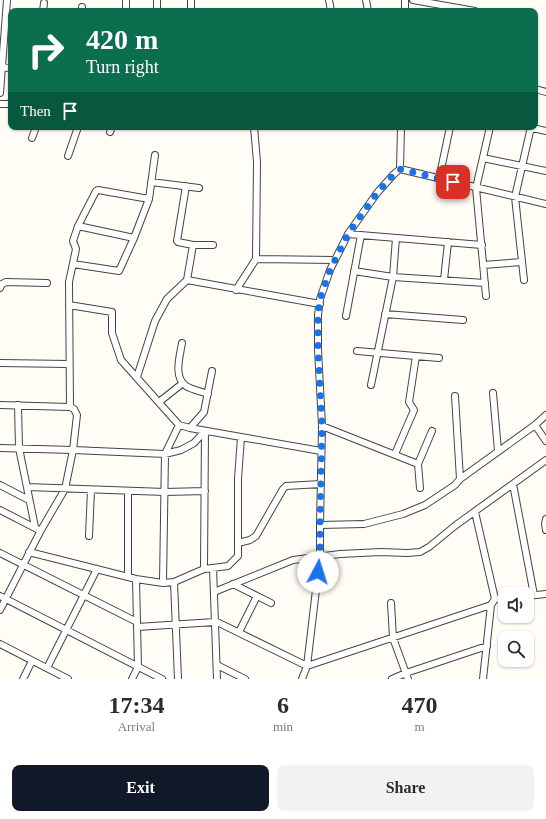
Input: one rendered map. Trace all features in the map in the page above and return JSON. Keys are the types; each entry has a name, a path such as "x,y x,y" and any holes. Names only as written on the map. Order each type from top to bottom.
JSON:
{"street":[{"path":"0,94 6,0"},
{"path":"413,0 458,8"},
{"path":"43,8 44,3"},
{"path":"32,138 35,130"},
{"path":"68,156 77,130"},
{"path":"236,290 256,259 257,162 254,130"},
{"path":"302,679 307,666 320,556 322,426 318,349 318,315 320,299 330,270 348,234 377,193 400,169 401,130"},
{"path":"439,179 449,130"},
{"path":"486,296 476,188 489,130"},
{"path":"524,280 515,197 529,130"},
{"path":"72,264 119,271 149,199 155,155"},
{"path":"483,158 546,171"},
{"path":"400,169 546,204"},
{"path":"151,182 199,188"},
{"path":"186,186 177,240 178,242 193,245 212,245"},
{"path":"70,407 69,282 76,249 73,241 78,226 96,191 98,190 149,199"},
{"path":"78,226 134,238"},
{"path":"348,234 482,245"},
{"path":"346,316 361,235"},
{"path":"371,386 393,277 396,238"},
{"path":"444,280 448,242"},
{"path":"137,377 155,321 167,299 187,280 193,245"},
{"path":"256,259 335,260"},
{"path":"483,266 522,262"},
{"path":"354,271 393,277 485,283"},
{"path":"187,280 320,304"},
{"path":"0,288 2,284 6,282 47,282"},
{"path":"69,305 112,312 112,333 121,360 179,425 205,431 321,451"},
{"path":"386,314 464,320"},
{"path":"182,344 179,360 179,372 183,383 187,387 208,394"},
{"path":"357,351 438,358"},
{"path":"396,454 414,410 409,402 416,356"},
{"path":"0,363 69,364"},
{"path":"190,428 204,412 212,371"},
{"path":"159,402 183,383"},
{"path":"493,393 498,451"},
{"path":"455,396 460,479"},
{"path":"0,405 70,407 74,409 77,415 65,489 38,529 23,565 3,598 0,610"},
{"path":"18,405 19,448 29,500 38,529"},
{"path":"320,524 364,524 403,514 425,504 455,485 460,479 535,425 546,415"},
{"path":"163,583 165,454 179,425"},
{"path":"535,425 546,441"},
{"path":"322,426 396,454 418,464"},
{"path":"0,448 165,454 182,450 194,443 205,431"},
{"path":"204,570 205,431"},
{"path":"420,488 418,464 432,431"},
{"path":"29,552 136,579 163,583 174,582 204,570 228,566 238,556 238,479 241,437"},
{"path":"214,592 293,560 320,556 361,553 420,552 429,547 456,525 546,460"},
{"path":"238,543 250,540 256,536 286,486 321,484"},
{"path":"513,484 529,587"},
{"path":"0,485 29,500"},
{"path":"27,487 164,492 205,491"},
{"path":"89,536 91,490"},
{"path":"128,491 128,577"},
{"path":"0,510 38,529"},
{"path":"474,512 495,599 491,605 483,679"},
{"path":"546,519 546,530"},
{"path":"0,553 137,624 175,625 215,622 239,632 307,666 491,605"},
{"path":"213,568 217,679"},
{"path":"47,668 97,569"},
{"path":"132,679 138,667 136,579"},
{"path":"174,582 178,679"},
{"path":"233,584 271,603"},
{"path":"534,595 546,594"},
{"path":"239,632 257,596"},
{"path":"3,598 162,679"},
{"path":"390,603 394,638 407,676"},
{"path":"0,644 68,679"},
{"path":"392,679 407,676 487,646"},
{"path":"23,679 32,661"},
{"path":"217,665 245,679"}],"route":[{"path":"318,572 320,556 322,426 318,349 318,315 320,299 330,270 348,234 377,193 400,169 453,182"}]}
